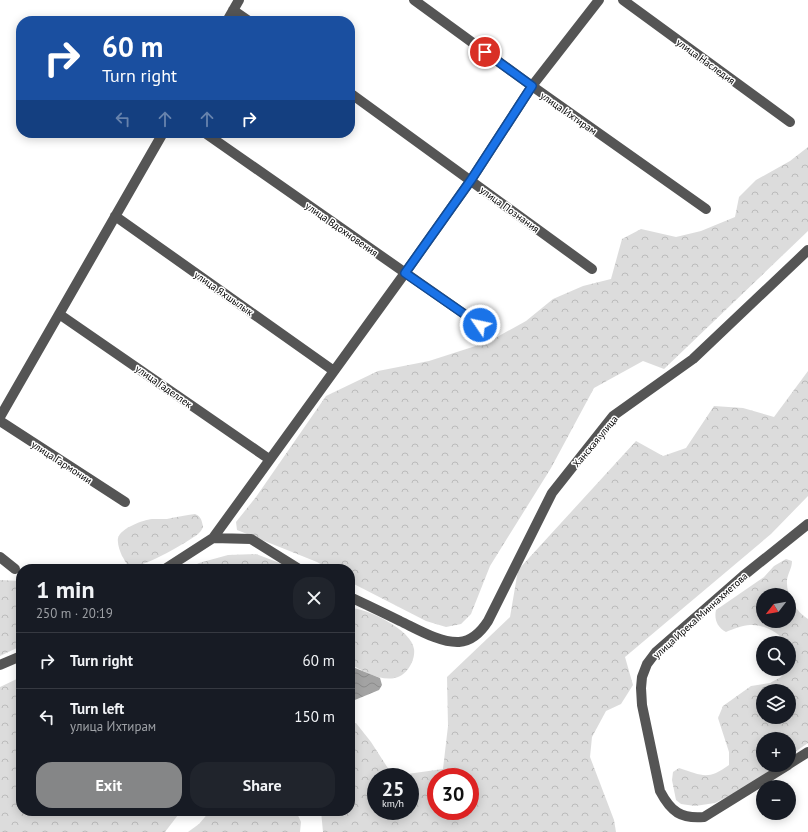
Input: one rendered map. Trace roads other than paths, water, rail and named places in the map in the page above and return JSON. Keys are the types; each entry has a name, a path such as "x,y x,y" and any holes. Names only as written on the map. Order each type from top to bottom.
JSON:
{"street":[{"path":"230,16 239,0"},
{"name":"улица Ихтирам","path":"414,0 532,86 706,209"},
{"path":"173,564 213,538 471,180 532,86 599,0"},
{"name":"улица Наследия","path":"623,0 790,122"},
{"path":"233,10 242,16"},
{"name":"улица Познания","path":"355,97 592,269"},
{"path":"0,417 160,138"},
{"name":"улица Вдохновения","path":"212,138 480,325"},
{"name":"улица Яхшылык","path":"115,216 334,371"},
{"name":"Ханская улица","path":"355,600 444,640 457,642 464,641 481,631 488,621 552,493 613,416 693,359 808,250"},
{"name":"улица Гаделлек","path":"59,314 270,459"},
{"name":"улица Гармонии","path":"0,421 125,502"},
{"name":"улица Ирека Миннахметова","path":"777,772 704,817 689,817 674,811 667,804 660,791 642,705 640,688 647,664 656,652 743,576 808,524"},
{"path":"213,538 251,539 291,564"},
{"path":"0,557 15,569"},
{"path":"0,665 16,658"},
{"name":"улица Ирека Миннахметова","path":"796,760 808,752"}],"water":[{"path":"355,668 380,678 382,685 379,690 355,700"}]}
